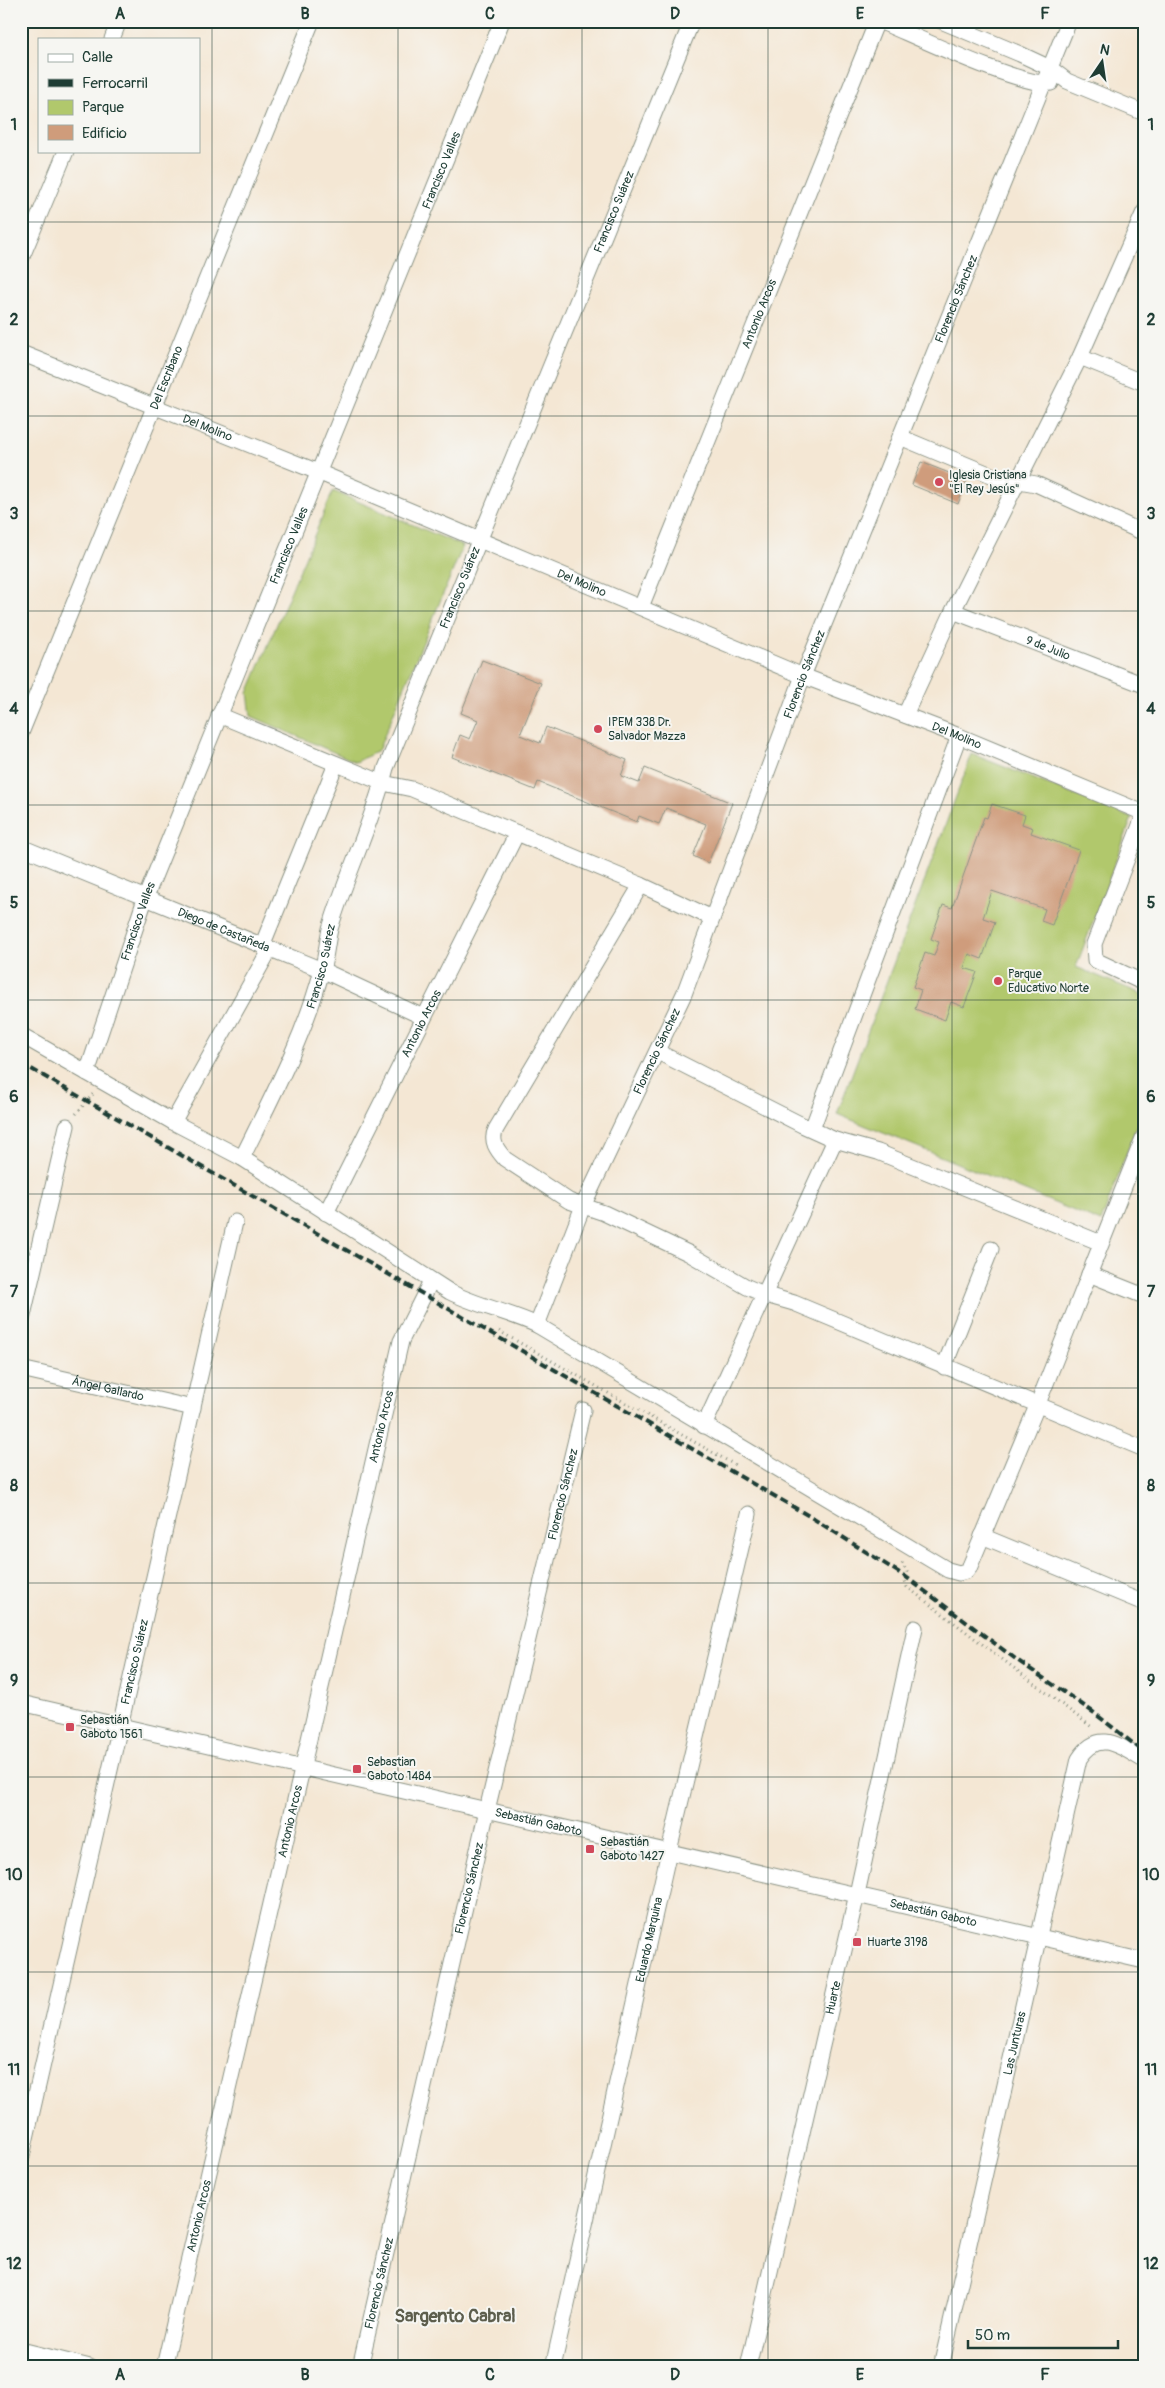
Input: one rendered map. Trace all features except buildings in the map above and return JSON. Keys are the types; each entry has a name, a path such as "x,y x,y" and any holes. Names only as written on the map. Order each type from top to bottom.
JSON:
{"street":[{"path":"112,38 119,21"},
{"name":"Del Escribano","path":"21,733 312,21"},
{"name":"Francisco Valles","path":"87,1073 145,899 502,21"},
{"name":"Francisco Suárez","path":"242,1158 286,1066 322,970 330,930 386,768 692,21"},
{"path":"878,21 1006,73 1042,84 1067,81"},
{"name":"Antonio Arcos","path":"641,607 878,21"},
{"path":"941,21 1050,68 1067,81 1144,113"},
{"name":"Florencio Sánchez","path":"537,1325 583,1206 684,994 803,676 1069,21"},
{"path":"21,260 66,152"},
{"path":"905,715 953,611 1017,481 1138,242 1144,212"},
{"name":"Del Molino","path":"21,353 318,472 478,541 641,607 803,676 959,736 1144,814"},
{"path":"1080,357 1144,384"},
{"path":"900,437 996,477 1036,484 1144,533"},
{"name":"9 de Julio","path":"953,611 1144,685"},
{"path":"219,715 382,783 412,789 640,885 712,918"},
{"path":"812,1130 959,736"},
{"path":"173,1122 266,948 336,764"},
{"path":"1144,814 1094,944 1093,953 1095,960 1105,967 1144,983"},
{"name":"Antonio Arcos","path":"326,1213 517,834"},
{"name":"Diego de Castañeda","path":"21,847 322,970 423,1018"},
{"path":"640,885 494,1134 494,1142 505,1159 569,1202 604,1213 688,1253 766,1295 794,1303 1144,1450"},
{"path":"21,1035 87,1073 98,1087 173,1122 242,1158 431,1281 465,1300 514,1315 537,1325 948,1570 959,1573 966,1572 982,1536 1037,1406 1144,1136"},
{"path":"658,1052 835,1140 878,1152 1101,1243"},
{"path":"21,1324 67,1126"},
{"path":"704,1426 766,1295 835,1140"},
{"name":"Francisco Suárez","path":"21,2160 235,1222"},
{"path":"944,1367 991,1249"},
{"path":"1089,1274 1144,1296"},
{"name":"Antonio Arcos","path":"164,2367 304,1768 401,1341 431,1281"},
{"name":"Ángel Gallardo","path":"21,1369 193,1408"},
{"name":"Florencio Sánchez","path":"360,2367 487,1810 583,1410"},
{"name":"Eduardo Marquina","path":"553,2367 669,1851 749,1514"},
{"path":"982,1536 1144,1603"},
{"name":"Huarte","path":"748,2367 915,1628"},
{"name":"Sebastián Gaboto","path":"21,1703 1144,1961"},
{"name":"Las Junturas","path":"941,2367 1080,1759 1087,1747 1099,1741 1113,1743"},
{"path":"1113,1743 1144,1760"},
{"path":"21,2350 90,2367"}],"path":[{"path":"87,1088 98,1087"},
{"path":"98,1087 102,1097"},
{"path":"67,1126 98,1087"},
{"path":"495,1328 742,1470"},
{"path":"896,1558 907,1572 905,1581 907,1587 1113,1743"}],"green space":[{"path":"333,491 463,546 378,751 356,762 251,716 248,693"},
{"name":"Parque Educativo Norte","path":"972,754 1132,818 1076,967 1144,995 1144,1106 1101,1222 837,1114"}],"railway":[{"path":"21,1063 809,1516 906,1577 1017,1660 1093,1712 1144,1752"}],"place":[{"name":"Iglesia Cristiana \"El Rey Jesús\"","path":"939,482"},
{"name":"IPEM 338 Dr. Salvador Mazza","path":"598,729"},
{"name":"Parque Educativo Norte","path":"998,981"},
{"name":"Sebastián Gaboto 1561","path":"70,1727"},
{"name":"Sebastian Gaboto 1484","path":"357,1769"},
{"name":"Sebastián Gaboto 1427","path":"590,1849"},
{"name":"Huarte 3198","path":"857,1942"}],"district":[{"name":"Sargento Cabral","path":"455,2316"}]}
